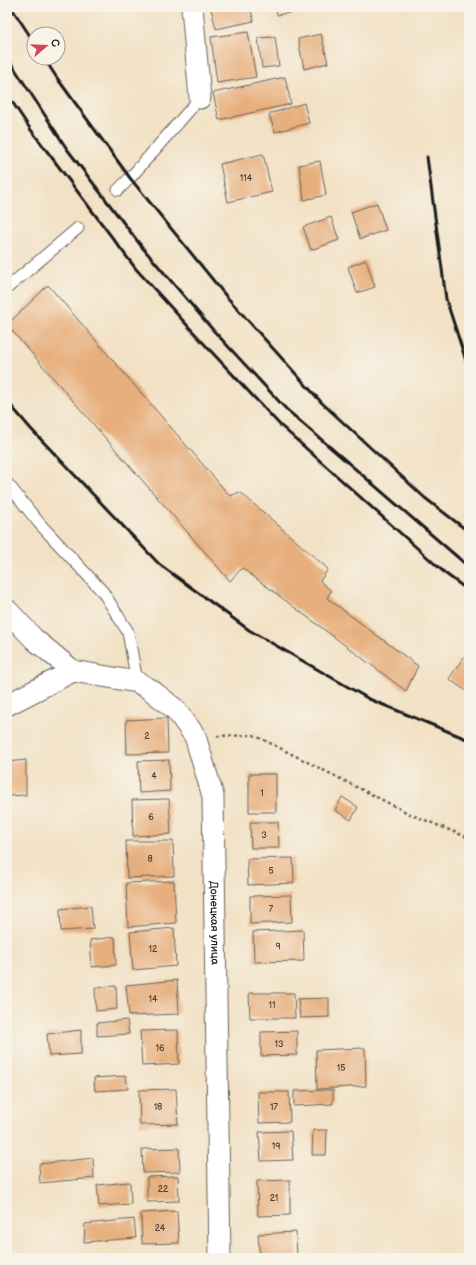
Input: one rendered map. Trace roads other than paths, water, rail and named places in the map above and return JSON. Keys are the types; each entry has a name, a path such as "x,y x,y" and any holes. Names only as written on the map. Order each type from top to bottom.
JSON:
{"street":[{"path":"192,7 200,98"},
{"path":"7,610 34,639 73,671 7,705"},
{"name":"Донецкая улица","path":"73,671 137,682 151,690 176,710 195,736 213,796 220,1258"}],"lane":[{"path":"118,190 200,98"},
{"path":"7,288 78,228"},
{"path":"7,483 39,523 103,592 128,632 137,682"}],"railway":[{"path":"11,7 26,30"},
{"path":"7,57 67,149 142,247 213,330 287,410 469,567"},
{"path":"49,66 130,178 226,296 322,403 425,498 469,532"},
{"path":"7,94 31,130 136,269 207,347 280,425 446,574 469,591"},
{"path":"427,157 446,299 469,370"},
{"path":"7,401 31,429 159,564 249,630 369,699 469,740"}]}
